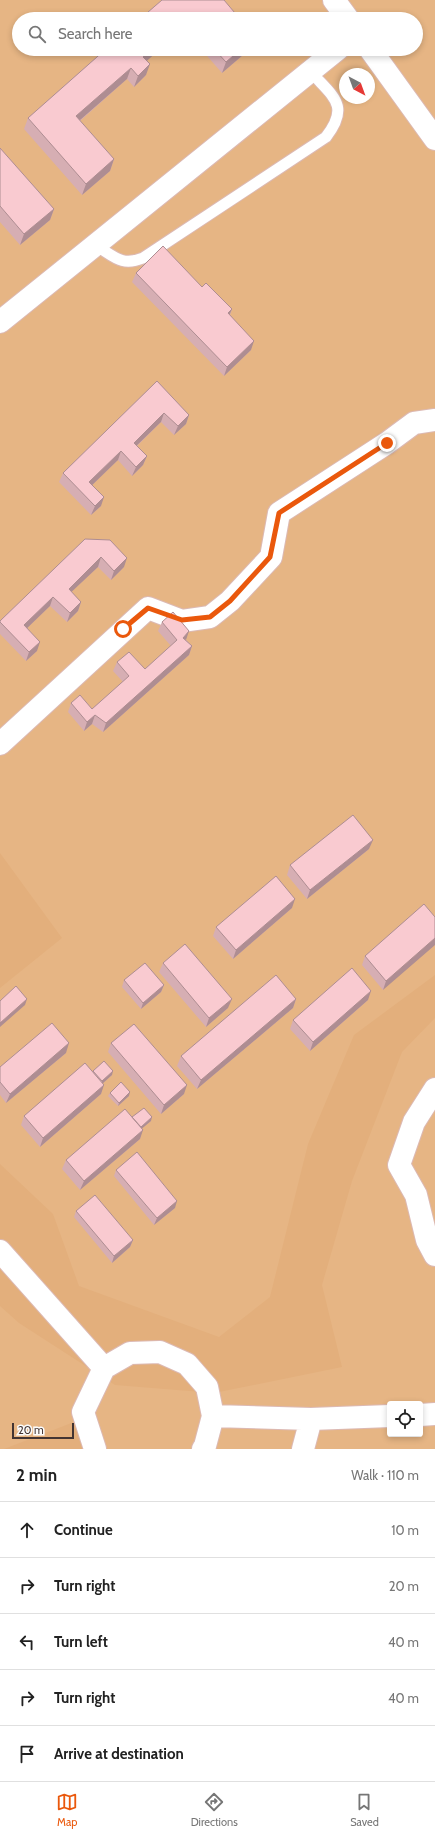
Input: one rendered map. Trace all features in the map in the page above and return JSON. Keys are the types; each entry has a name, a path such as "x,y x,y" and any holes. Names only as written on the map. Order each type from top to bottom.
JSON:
{"street":[{"path":"334,0 343,12"},
{"path":"0,322 330,56"},
{"path":"375,56 435,139"},
{"path":"0,744 148,608 182,620 210,617 230,601 270,557 279,513 387,443 414,423 435,420"},
{"path":"435,1089 414,1122 399,1165 416,1195 427,1240 435,1254"},
{"path":"0,1251 104,1368"},
{"path":"95,1449 83,1412 104,1368 130,1353 160,1352 187,1364 207,1387 213,1416 205,1446 202,1449"},
{"path":"423,1415 435,1414"},
{"path":"213,1416 311,1419 387,1416"},
{"path":"303,1449 311,1419"}],"lane":[{"path":"95,245 124,262 132,263 143,258 326,137 335,126 339,114 336,101 311,72"}],"shaded area":[{"path":"0,0 435,0 435,1449 0,1449"},
{"path":"0,853 62,938 0,988"},
{"path":"435,975 435,1018 402,1052 352,1181 322,1285 342,1367 214,1393 115,1385 19,1323 0,1306 0,1164 53,1214 79,1286 219,1337 270,1297 308,1144 354,1035"},
{"path":"74,1422 88,1449 4,1449"}],"building":[{"path":"162,0 224,0 234,12 148,12"},
{"path":"98,56 144,56 143,57 150,64 138,76 131,68 76,116 114,159 86,184 28,118"},
{"path":"220,56 233,56 226,62"},
{"path":"0,148 54,209 24,234 0,206"},
{"path":"163,246 202,287 206,283 232,309 228,313 254,341 227,367 136,273"},
{"path":"157,381 189,415 178,426 164,413 134,443 147,456 136,467 121,451 89,482 104,497 95,506 63,473"},
{"path":"85,539 110,540 127,558 114,571 101,557 69,589 81,602 70,613 53,597 24,625 40,642 29,652 0,621"},
{"path":"173,612 189,631 183,638 192,646 106,723 95,715 87,722 71,703 80,695 92,709 129,676 117,662 129,652 145,669 177,640 162,622"},
{"path":"353,815 373,840 310,890 290,865"},
{"path":"276,876 295,899 236,950 216,927"},
{"path":"424,904 435,917 435,938 386,981 365,956"},
{"path":"185,944 232,999 209,1018 163,963"},
{"path":"145,963 164,985 143,1003 124,980"},
{"path":"352,968 371,991 313,1042 293,1020"},
{"path":"276,975 296,999 201,1080 181,1056"},
{"path":"16,986 27,999 0,1023 0,1001"},
{"path":"52,1023 69,1043 10,1094 0,1082 0,1067"},
{"path":"134,1024 187,1085 164,1105 111,1043"},
{"path":"104,1061 113,1071 102,1081 93,1071"},
{"path":"85,1063 104,1085 43,1138 24,1116"},
{"path":"121,1082 130,1092 119,1103 110,1093"},
{"path":"144,1108 152,1117 141,1127 132,1117"},
{"path":"125,1109 143,1130 84,1181 66,1160"},
{"path":"137,1152 177,1201 157,1218 116,1170"},
{"path":"95,1195 133,1240 114,1256 76,1211"}],"route":[{"path":"123,629 148,608 182,620 210,617 230,601 270,557 279,513 387,443"}]}
